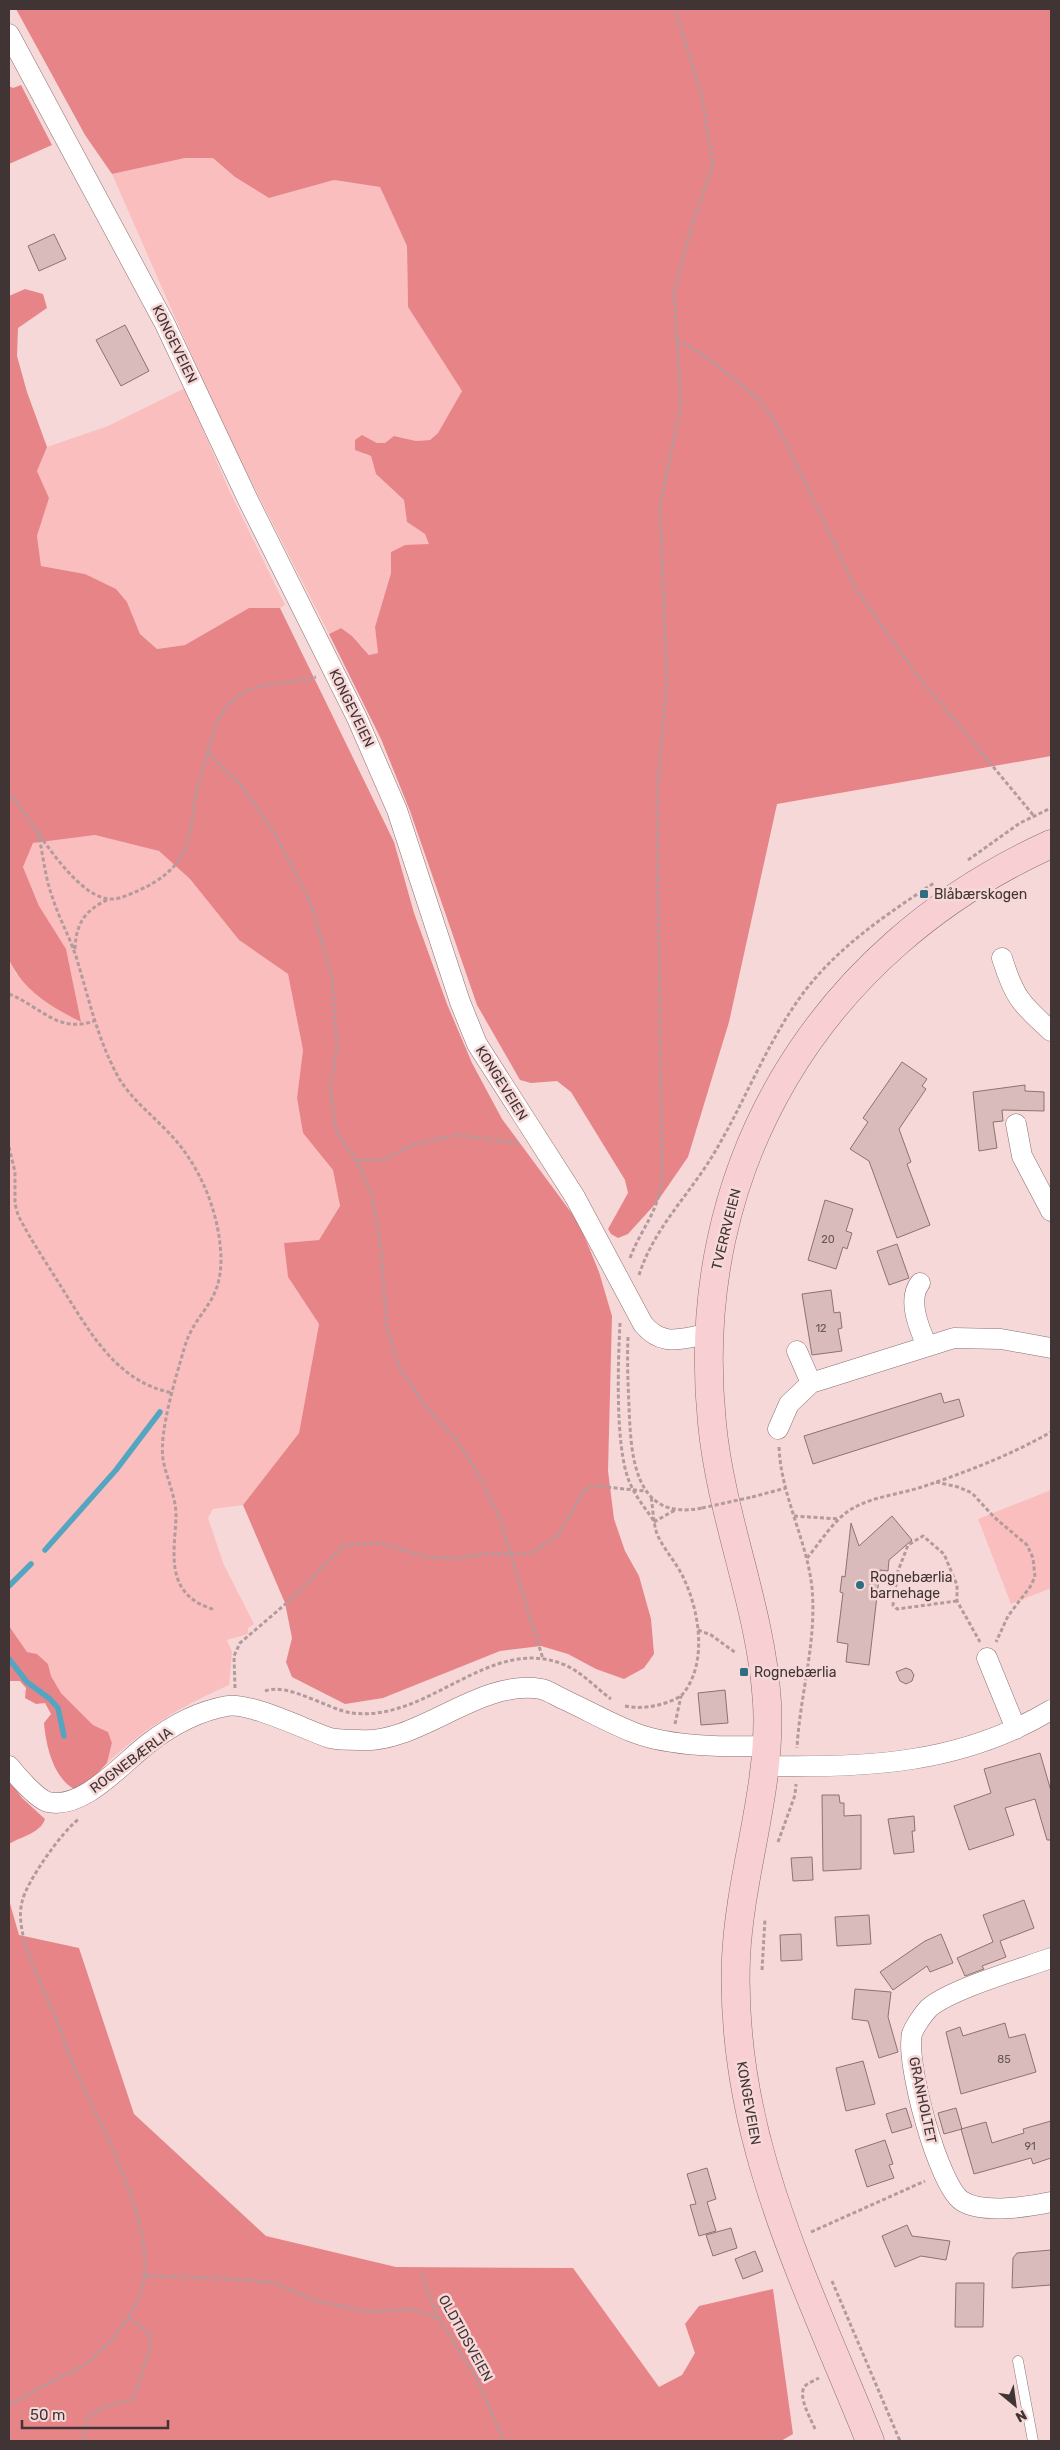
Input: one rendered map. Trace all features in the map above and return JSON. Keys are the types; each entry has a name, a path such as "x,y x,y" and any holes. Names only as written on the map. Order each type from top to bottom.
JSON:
{"main road":[{"name":"TVERRVEIEN","path":"766,1756 766,1693 760,1647 723,1486 712,1428 708,1334 718,1256 739,1176 761,1122 790,1066 847,990 914,927 942,905 985,878 1051,844"},
{"name":"KONGEVEIEN","path":"766,1756 745,1878 736,1954 737,2024 745,2093 757,2150 776,2211 870,2441"}],"street":[{"name":"KONGEVEIEN","path":"9,34 160,315 252,509 334,671 378,764 397,810 468,1023 508,1095 575,1197 631,1305 643,1324 657,1338 673,1339 708,1334"},
{"path":"1002,958 1011,988 1025,1007 1051,1031"},
{"path":"1016,1124 1022,1156 1051,1211"},
{"path":"920,1283 915,1290 914,1302 927,1346"},
{"path":"778,1429 789,1404 811,1383 927,1346 954,1338 992,1339 1051,1348"},
{"path":"796,1351 811,1383"},
{"path":"988,1658 1016,1729"},
{"path":"229,1705 265,1713 332,1738 366,1741 391,1737 463,1705 512,1689 542,1689 634,1733 670,1741 766,1756 796,1766 819,1768 890,1764 958,1749 1016,1729 1051,1710"},
{"name":"ROGNEBÆRLIA","path":"9,1766 17,1777 46,1802 67,1803 88,1793 149,1742 188,1718 229,1705"},
{"name":"GRANHOLTET","path":"1051,1958 947,1998 929,2009 912,2033 912,2052 931,2142 942,2172 961,2200 976,2207 1028,2206 1051,2202"}],"lane":[{"path":"1018,2361 1033,2441"}],"path":[{"path":"654,1522 634,1491 626,1469 622,1448 619,1348 622,1286 632,1252 658,1200 662,1174 657,794 667,680 660,505 681,406 674,293 691,228 713,165 702,97 675,9"},
{"path":"677,340 704,356 758,399 774,421 856,589 918,675 1034,816"},
{"path":"74,951 76,931 81,919 93,907 154,882 172,869 183,855 191,836 196,796 220,717 237,697 261,687 300,682 334,671"},
{"path":"208,753 241,785 275,834 312,906 332,978 337,1047 330,1088 336,1131 357,1161 372,1196 381,1249 387,1330 400,1369 426,1408 456,1438 476,1470 498,1513 543,1659"},
{"path":"9,793 76,879 101,897 109,899"},
{"path":"38,832 53,902 74,951 94,1021 107,1055 127,1093 169,1132 191,1161 207,1194 216,1225 221,1257 217,1292 192,1328 173,1393 163,1447 163,1459 176,1505 175,1573 180,1585 190,1598 214,1610"},
{"path":"9,994 62,1023 76,1026 94,1021"},
{"path":"357,1161 384,1159 415,1144 458,1136 541,1144"},
{"path":"9,1147 15,1172 14,1204 18,1215 81,1319 109,1357 124,1370 147,1385 173,1393"},
{"path":"631,1305 628,1347 630,1428 636,1469 646,1491 675,1510 688,1511 786,1488"},
{"path":"778,1429 780,1462 807,1558 812,1589 812,1640 800,1716 795,1795 778,1844"},
{"path":"807,1558 840,1519 863,1503 936,1482 1018,1450 1051,1432"},
{"path":"936,1482 958,1487 972,1493 994,1517 1027,1545 1033,1558 1035,1577 1030,1587 1008,1616 988,1658"},
{"path":"229,1705 235,1686 234,1656 236,1649 296,1595 344,1545 379,1543 428,1557 459,1558 485,1554 532,1553 558,1536 586,1489 595,1486 646,1491"},
{"path":"651,1496 654,1522 659,1537 685,1580 698,1630 698,1650 694,1674 682,1696 670,1741"},
{"path":"654,1522 675,1510"},
{"path":"794,1516 840,1519"},
{"path":"957,1601 897,1609 894,1605 898,1571 908,1545 923,1536 944,1554 957,1585 957,1601 974,1628 988,1658"},
{"path":"698,1630 711,1635 736,1653"},
{"path":"261,1693 270,1690 296,1694 352,1713 384,1712 417,1704 478,1671 521,1658 543,1659 573,1669 613,1700"},
{"path":"620,1705 635,1708 646,1707 668,1702 682,1696"},
{"path":"9,2405 80,2368 98,2353 128,2317 140,2297 146,2276 138,2221 122,2168 79,2078 53,2010 31,1964 21,1920 22,1901 34,1877 68,1827 81,1817"},
{"path":"762,1972 766,1914"},
{"path":"811,2232 942,2172"},
{"path":"808,2224 814,2240"},
{"path":"828,2273 900,2441"},
{"name":"OLDTIDSVEIEN","path":"421,2274 439,2319 478,2379 504,2441"},
{"path":"146,2276 271,2282 317,2301 368,2312 412,2309 439,2319"},
{"path":"84,2441 82,2427 94,2411 133,2399 149,2352 151,2335 128,2317"},
{"path":"815,2429 804,2400 803,2392 805,2386 821,2377"}],"shaded area":[{"path":"16,9 1051,9 1051,756 777,804 729,1022 688,1157 657,1202 628,1234 618,1238 611,1234 608,1229 628,1193 625,1180 571,1092 557,1081 531,1083 520,1080 477,1005 410,811 381,739 329,634 341,628 352,636 369,655 378,653 375,627 391,573 391,552 405,545 429,544 425,534 407,522 404,500 376,474 371,456 355,450 355,440 362,435 377,443 385,443 394,436 416,441 430,440 438,433 462,391 408,307 407,246 380,187 334,180 269,198 235,177 213,158 185,158 112,174 85,135"},
{"path":"21,85 52,145 9,164 9,86 13,88"},
{"path":"185,158 213,158 235,177 269,198 334,180 380,187 407,246 408,307 462,391 438,433 430,440 416,441 394,436 385,443 377,443 362,435 364,454 371,456 376,474 404,500 407,522 425,534 430,545 405,545 391,553 391,573 375,627 378,653 370,655 352,636 341,628 329,634 221,422 112,174"},
{"path":"25,289 43,294 47,308 18,328 17,356 27,392 47,447 37,471 49,498 37,536 41,566 85,574 116,589 127,602 140,634 157,649 185,645 249,608 280,608 394,842 414,913 447,1004 472,1063 502,1119 579,1223 599,1272 612,1316 608,1471 614,1519 625,1551 639,1576 651,1619 654,1654 644,1668 624,1679 596,1669 568,1654 541,1646 500,1651 383,1698 345,1704 292,1677 286,1662 292,1638 285,1603 243,1505 299,1433 319,1324 288,1277 284,1243 319,1240 340,1206 333,1170 303,1133 297,1098 303,1050 288,974 239,940 190,879 159,851 95,835 33,843 23,867 39,906 66,949 81,1022 39,997 23,981 9,960 9,296"},
{"path":"185,388 229,490 285,605 280,608 249,608 185,645 157,649 140,634 127,602 85,574 41,566 37,536 49,498 37,471 47,447 108,426"},
{"path":"95,835 159,851 190,879 239,940 288,974 303,1050 297,1098 303,1133 333,1169 340,1206 319,1240 284,1243 288,1277 319,1324 299,1433 243,1505 213,1509 208,1518 224,1565 254,1624 248,1628 248,1634 227,1640 232,1652 229,1685 165,1718 107,1763 112,1743 108,1732 93,1725 61,1693 51,1676 48,1664 37,1654 27,1652 9,1626 9,960 17,976 39,906 23,867 33,843"},
{"path":"1051,1490 1051,1588 1011,1604 978,1519"},
{"path":"9,1626 27,1652 37,1654 48,1664 51,1676 61,1693 93,1725 108,1732 112,1743 107,1763 85,1787 74,1789 67,1784 56,1769 49,1751 45,1732 44,1723 51,1714 45,1703 36,1704 25,1698 26,1688 20,1681 9,1681"},
{"path":"9,1780 22,1798 45,1819 43,1824 35,1831 9,1844"},
{"path":"9,1900 19,1935 79,1948 134,2114 266,2236 396,2267 573,2268 659,2387 682,2375 695,2353 685,2324 699,2306 773,2289 793,2434 781,2441 9,2441"}],"building":[{"path":"54,234 66,259 39,271 28,246"},
{"path":"125,325 149,371 121,386 96,340"},
{"path":"902,1062 927,1079 922,1086 926,1089 899,1129 911,1162 907,1164 930,1225 897,1238 869,1161 850,1149 868,1122 863,1118"},
{"path":"1025,1085 1025,1091 1044,1092 1044,1111 1002,1110 1003,1121 993,1122 997,1148 979,1151 973,1092"},
{"path":"825,1200 853,1209 846,1231 852,1233 847,1249 843,1247 836,1269 808,1260"},
{"path":"897,1244 909,1278 889,1285 877,1251"},
{"path":"831,1290 834,1313 840,1312 842,1328 838,1329 842,1351 812,1355 802,1294"},
{"path":"941,1393 944,1403 959,1399 964,1416 813,1464 804,1436"},
{"name":"Rognebærlia barnehage","path":"892,1516 912,1540 889,1560 888,1571 880,1570 869,1665 846,1662 848,1644 837,1642 843,1593 840,1592 842,1576 845,1577 851,1523 859,1546"},
{"path":"906,1668 911,1670 914,1675 912,1681 906,1684 900,1681 896,1672"},
{"path":"725,1690 728,1723 701,1725 698,1693"},
{"path":"1040,1753 1051,1791 1051,1840 1047,1840 1035,1799 1005,1808 1014,1835 969,1850 954,1806 991,1793 984,1769"},
{"path":"822,1795 839,1795 840,1803 844,1803 844,1816 861,1815 861,1869 823,1871"},
{"path":"914,1816 915,1831 912,1831 914,1852 894,1854 888,1819"},
{"path":"812,1857 813,1880 793,1881 791,1858"},
{"path":"1024,1900 1034,1928 1000,1941 1006,1957 982,1966 984,1969 965,1976 957,1958 993,1942 983,1915"},
{"path":"869,1915 871,1944 837,1946 835,1917"},
{"path":"801,1934 802,1960 781,1961 780,1935"},
{"path":"941,1934 953,1963 930,1972 927,1966 893,1990 880,1972 925,1941"},
{"path":"855,1989 891,1992 888,2017 898,2052 879,2058 868,2021 852,2019"},
{"path":"1005,2023 1009,2038 1025,2034 1036,2072 961,2094 946,2032 960,2027 963,2036"},
{"path":"863,2061 875,2104 846,2111 836,2068"},
{"path":"906,2108 912,2127 892,2133 886,2114"},
{"path":"956,2108 962,2129 944,2134 938,2113"},
{"path":"1051,2121 1051,2158 1033,2164 1031,2158 974,2174 961,2129 986,2122 992,2143 1024,2133 1023,2129"},
{"path":"885,2140 893,2164 889,2165 894,2178 867,2187 855,2150"},
{"path":"707,2168 716,2199 707,2202 716,2231 699,2236 690,2205 696,2204 687,2174"},
{"path":"907,2225 912,2236 950,2241 946,2260 921,2256 895,2267 882,2236"},
{"path":"731,2228 737,2248 713,2256 706,2235"},
{"path":"1051,2250 1051,2285 1012,2288 1013,2258 1017,2253"},
{"path":"755,2251 763,2271 743,2279 735,2259"},
{"path":"956,2283 984,2283 983,2327 955,2327"}],"waterway":[{"path":"45,1550 116,1470 160,1412"},
{"path":"9,1586 31,1564"},
{"path":"9,1659 27,1682 50,1699 58,1708 64,1736"}],"place":[{"name":"Blåbærskogen","path":"924,894"},
{"name":"Rognebærlia barnehage","path":"860,1585"},
{"name":"Rognebærlia","path":"744,1672"}]}
